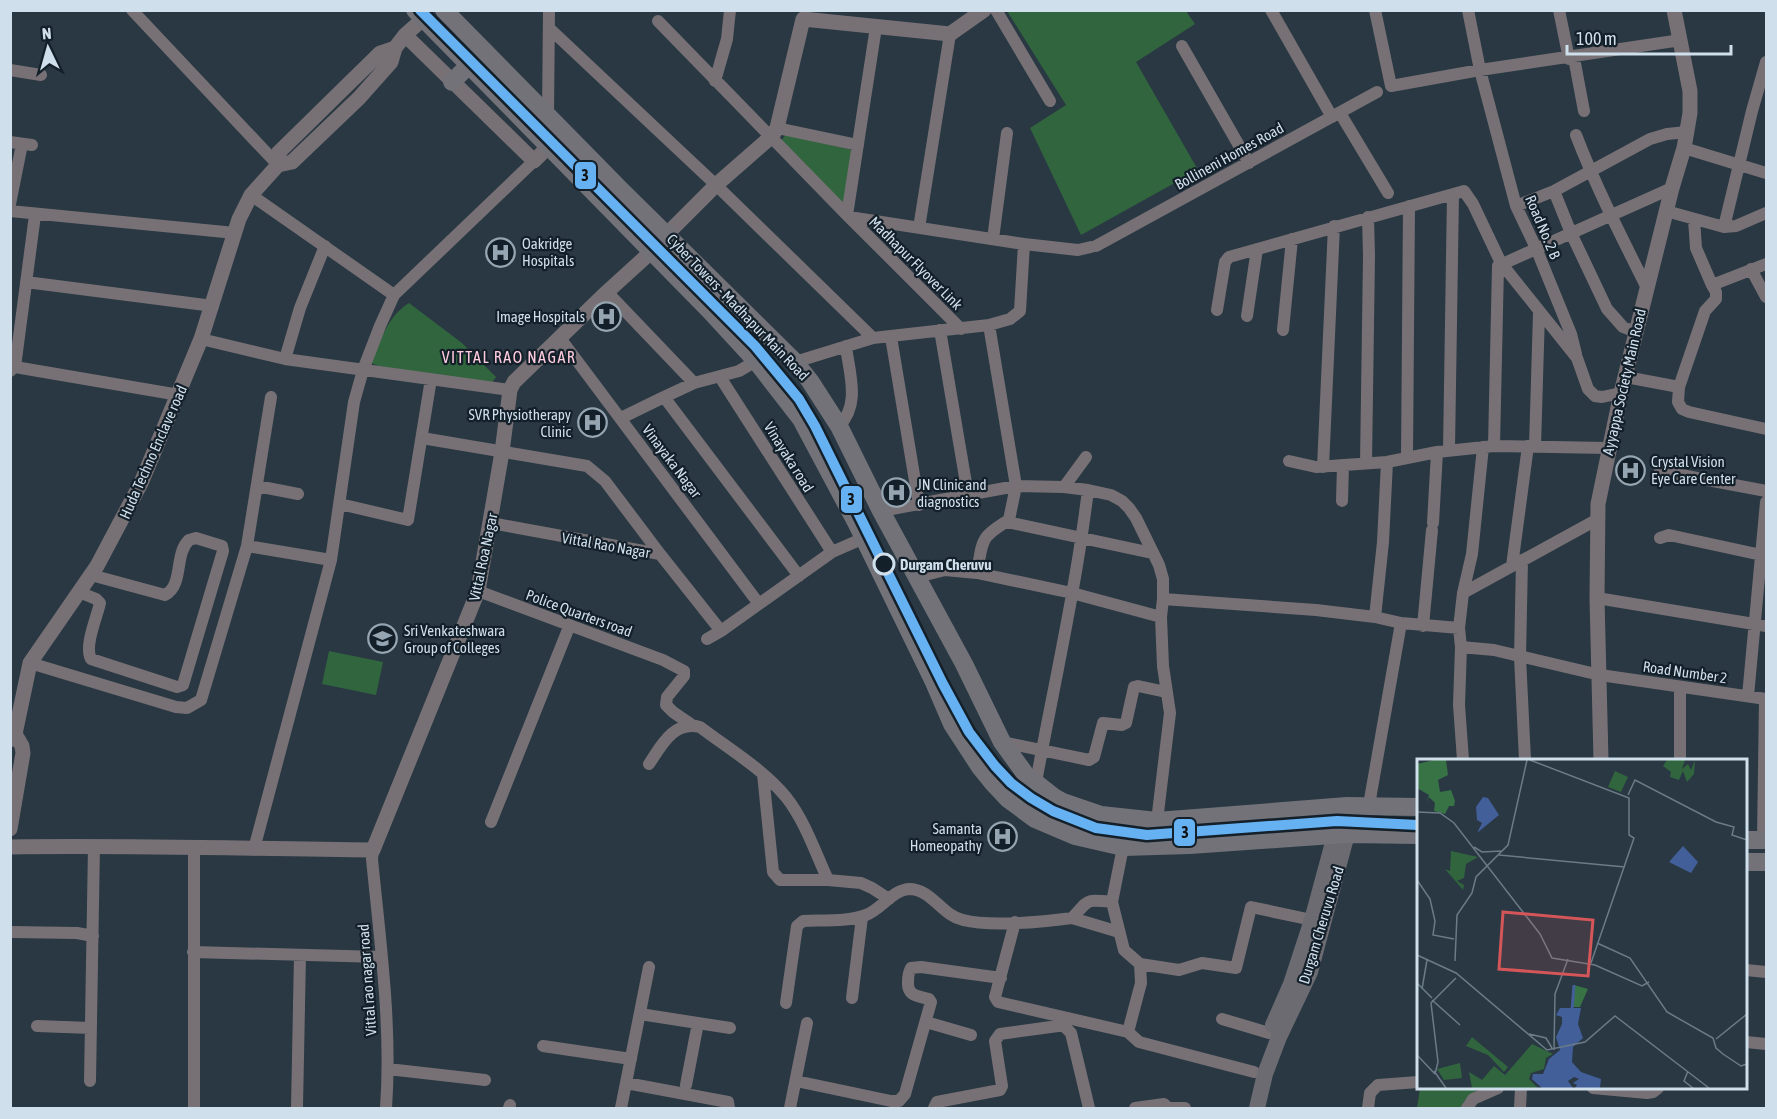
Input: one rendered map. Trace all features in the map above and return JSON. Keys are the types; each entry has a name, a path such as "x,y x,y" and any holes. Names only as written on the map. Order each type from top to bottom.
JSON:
{"main road":[{"name":"Cyber Towers - Madhapur Main Road","path":"444,10 596,165 795,362 810,381 839,426 881,512 964,664 1002,742 1026,775 1063,802 1101,815 1157,821 1341,806 1417,807"},
{"name":"Cyber Towers - Madhapur Main Road","path":"419,15 756,361 801,419 864,537 952,724 993,783 1008,799 1035,819 1075,836 1123,847 1341,835 1417,834"},
{"path":"452,82 469,65"},
{"path":"1341,806 1341,835"},
{"name":"Durgam Cheruvu Road","path":"1257,1108 1260,1073 1269,1034 1290,984 1341,835"},
{"name":"Durgam Cheruvu Road","path":"1245,1108 1310,972 1341,835"},
{"path":"1747,862 1767,862"}],"street":[{"path":"132,10 278,165"},
{"path":"548,115 549,10"},
{"path":"715,81 727,39 730,10"},
{"path":"667,234 716,185 775,132 803,15 876,27 950,34 984,10"},
{"path":"996,10 1050,101"},
{"path":"1271,10 1388,193"},
{"path":"1375,10 1391,86 1480,70 1681,40"},
{"name":"Road No. 2 B","path":"1468,10 1480,70 1516,206 1571,334 1588,389 1596,396 1608,397 1621,393"},
{"path":"1559,10 1584,111"},
{"name":"Ayyappa Society Main Road","path":"1601,759 1598,504 1608,448 1646,286 1684,148 1690,113 1690,91 1674,10"},
{"name":"Huda Techno Enclave road","path":"10,829 23,753 22,746 13,737 30,663 91,574 135,497 201,339 235,233 251,195 278,165 278,153 380,52 395,48 419,15"},
{"path":"658,21 715,81 775,132 848,216"},
{"path":"848,216 876,27"},
{"path":"549,28 716,185 873,338"},
{"name":"Madhapur Flyover Link","path":"919,228 950,34"},
{"path":"405,35 534,161"},
{"path":"1182,46 1249,163"},
{"path":"1724,227 1752,111 1767,62"},
{"path":"10,70 41,75"},
{"name":"Bollineni Homes Road","path":"1093,247 1377,92"},
{"path":"775,132 858,145"},
{"path":"1516,206 1554,191 1650,139 1687,132"},
{"path":"993,239 1007,133"},
{"path":"1576,135 1610,216 1646,286"},
{"path":"254,849 331,560 354,402 363,370 380,326 394,295 549,146"},
{"path":"10,204 19,147"},
{"path":"1684,148 1767,173"},
{"path":"1463,759 1459,705 1461,647 1459,628 1489,447 1498,266 1672,188"},
{"path":"1217,310 1226,259 1334,226 1464,191 1501,263 1577,358"},
{"path":"1554,191 1607,309 1623,327 1636,332"},
{"path":"1423,626 1432,527 1443,451 1453,194"},
{"path":"251,195 394,295"},
{"path":"1407,457 1409,206"},
{"path":"10,211 235,233"},
{"path":"1666,211 1724,227 1736,226 1767,213"},
{"path":"35,215 13,369 179,395"},
{"name":"Madhapur Flyover Link","path":"848,216 1024,244 1078,250 1093,247"},
{"name":"Madhapur Flyover Link","path":"848,216 961,329"},
{"path":"1366,463 1368,217"},
{"path":"1694,219 1696,248 1716,292 1716,299 1705,311 1679,387 1678,402 1682,409 1767,429"},
{"path":"1323,467 1334,226"},
{"path":"1283,330 1292,239"},
{"name":"Madhapur Flyover Link","path":"795,362 873,338 961,329 1010,319 1020,311 1024,244"},
{"path":"285,359 300,308 325,246"},
{"path":"1247,316 1257,249"},
{"path":"201,339 285,359 510,390 514,382 651,252"},
{"path":"1712,285 1767,264"},
{"path":"1751,269 1767,297"},
{"path":"26,282 213,306"},
{"path":"607,292 694,383"},
{"path":"1525,759 1517,563 1531,446 1539,313"},
{"path":"977,573 984,540 988,534 1009,520 1016,486 989,325"},
{"path":"940,330 968,495"},
{"path":"891,336 919,505"},
{"name":"Vinayaka Nagar","path":"560,338 759,604"},
{"path":"839,426 853,402 846,346"},
{"path":"621,418 694,383 742,370 756,361"},
{"name":"Vinayaka road","path":"720,377 832,552"},
{"path":"1626,377 1679,387"},
{"path":"340,504 408,520 431,379"},
{"name":"Vittal Roa Nagar","path":"373,850 478,591 491,523 510,390"},
{"path":"30,663 176,707 188,708 201,700 247,546 271,397"},
{"path":"664,397 799,576"},
{"path":"422,438 587,466 605,481 660,554"},
{"path":"1289,461 1307,467 1323,467 1387,462 1443,451 1489,447 1608,448"},
{"path":"1064,487 1086,458"},
{"path":"1375,617 1383,542 1387,462"},
{"path":"1342,501 1343,465"},
{"path":"1660,471 1767,491"},
{"path":"257,486 298,494"},
{"path":"881,512 1016,486 1088,490 1111,495 1129,508 1136,518 1163,579 1162,666 1170,713 1157,821"},
{"path":"1035,782 1056,682 1082,537 1088,490"},
{"path":"1748,696 1761,626 1767,502"},
{"path":"1463,593 1598,519"},
{"path":"1007,522 1152,553"},
{"name":"Vittal Rao Nagar","path":"491,523 660,554 721,632"},
{"path":"1660,538 1669,535 1764,556"},
{"path":"707,639 721,632 832,552 864,537"},
{"path":"79,592 100,603 89,645 88,654 91,658 177,687 183,685 223,551 222,546 196,538 189,540 183,548 174,586 165,595 91,574"},
{"path":"247,546 331,560"},
{"path":"917,577 945,570 977,573 1072,593 1161,617"},
{"path":"96,599 107,579"},
{"name":"Police Quarters road","path":"478,591 684,670 684,676 668,697 666,705 692,725"},
{"path":"1598,598 1761,626"},
{"path":"1163,599 1316,610 1375,617 1423,626 1459,628"},
{"path":"1369,805 1401,623"},
{"path":"491,822 569,627"},
{"name":"Road Number 2","path":"1461,647 1494,650 1600,675 1766,699"},
{"path":"1002,742 1089,760 1094,757 1103,723 1122,725 1126,723 1134,687 1166,692"},
{"path":"1680,687 1680,759"},
{"path":"1758,840 1766,699"},
{"path":"649,764 671,732 692,725 700,727 763,774 786,798 798,816 828,880"},
{"path":"763,774 775,876 787,881 828,880 861,883 889,899"},
{"path":"90,1081 94,846"},
{"path":"10,847 373,850"},
{"path":"1123,847 1112,902 1124,950 1140,964 1179,970 1202,963 1236,968 1251,907 1312,920"},
{"path":"194,849 194,1108"},
{"name":"Vittal rao nagar road","path":"373,850 388,1070 386,1108"},
{"path":"786,1002 797,926 800,922 862,917 874,912 889,899 906,889 919,890 954,917 962,920 991,924 1072,918 1119,932"},
{"path":"1072,918 1086,902 1092,900 1112,902"},
{"path":"852,998 862,917"},
{"path":"1015,922 995,997 1000,1004 1128,1032 1139,1042 1260,1073"},
{"path":"10,932 77,933 93,936"},
{"path":"193,952 381,957"},
{"path":"297,1108 300,955"},
{"path":"1128,1032 1141,983 1140,964"},
{"path":"621,1108 649,967"},
{"path":"796,1081 899,1101 903,1098 928,1024 931,1000 913,995 908,988 911,968 921,967 1001,978"},
{"path":"1747,970 1767,972"},
{"path":"640,1014 730,1028"},
{"path":"1222,1019 1269,1034"},
{"path":"686,1085 698,1023"},
{"path":"790,1108 807,1023"},
{"path":"928,1024 972,1032"},
{"path":"37,1026 91,1028"},
{"path":"934,1108 937,1102 1000,1090 1002,1086 995,1041 1000,1034 1058,1026 1064,1026 1071,1033 1089,1108"},
{"path":"1747,1042 1767,1044"},
{"path":"543,1046 631,1059"},
{"path":"388,1070 485,1080"},
{"path":"1368,1108 1370,1093 1378,1084 1417,1082"},
{"path":"626,1083 728,1102 729,1108"},
{"path":"1467,1108 1473,1099 1496,1089"},
{"path":"1520,1108 1521,1089"},
{"path":"1604,1089 1647,1093 1657,1089"},
{"path":"1135,1108 1164,1104 1170,1108 1185,1108"}],"green space":[{"path":"1007,11 1186,11 1195,24 1136,62 1198,170 1081,235 1030,128 1066,105"},
{"path":"786,134 852,150 845,205 781,141"},
{"path":"409,303 462,343 496,377 491,384 381,367 371,363 390,322"},
{"path":"329,651 383,662 376,695 322,684"},
{"path":"1420,1089 1475,1089 1476,1091 1464,1101 1462,1108 1417,1108"}],"transit line":[{"name":"3","path":"420,10 755,346 799,399 815,426 969,732 1011,783 1053,811 1096,828 1147,835 1337,821 1417,825"}],"place":[{"name":"Oakridge Hospitals","path":"501,252"},
{"name":"Image Hospitals","path":"606,316"},
{"name":"SVR Physiotherapy Clinic","path":"592,423"},
{"name":"Crystal Vision Eye Care Center","path":"1630,470"},
{"name":"JN Clinic and diagnostics","path":"896,493"},
{"name":"Durgam Cheruvu","path":"884,564"},
{"name":"Sri Venkateshwara Group of Colleges","path":"383,639"},
{"name":"Samanta Homeopathy","path":"1003,837"}],"district":[{"name":"VITTAL RAO NAGAR","path":"509,357"}]}
